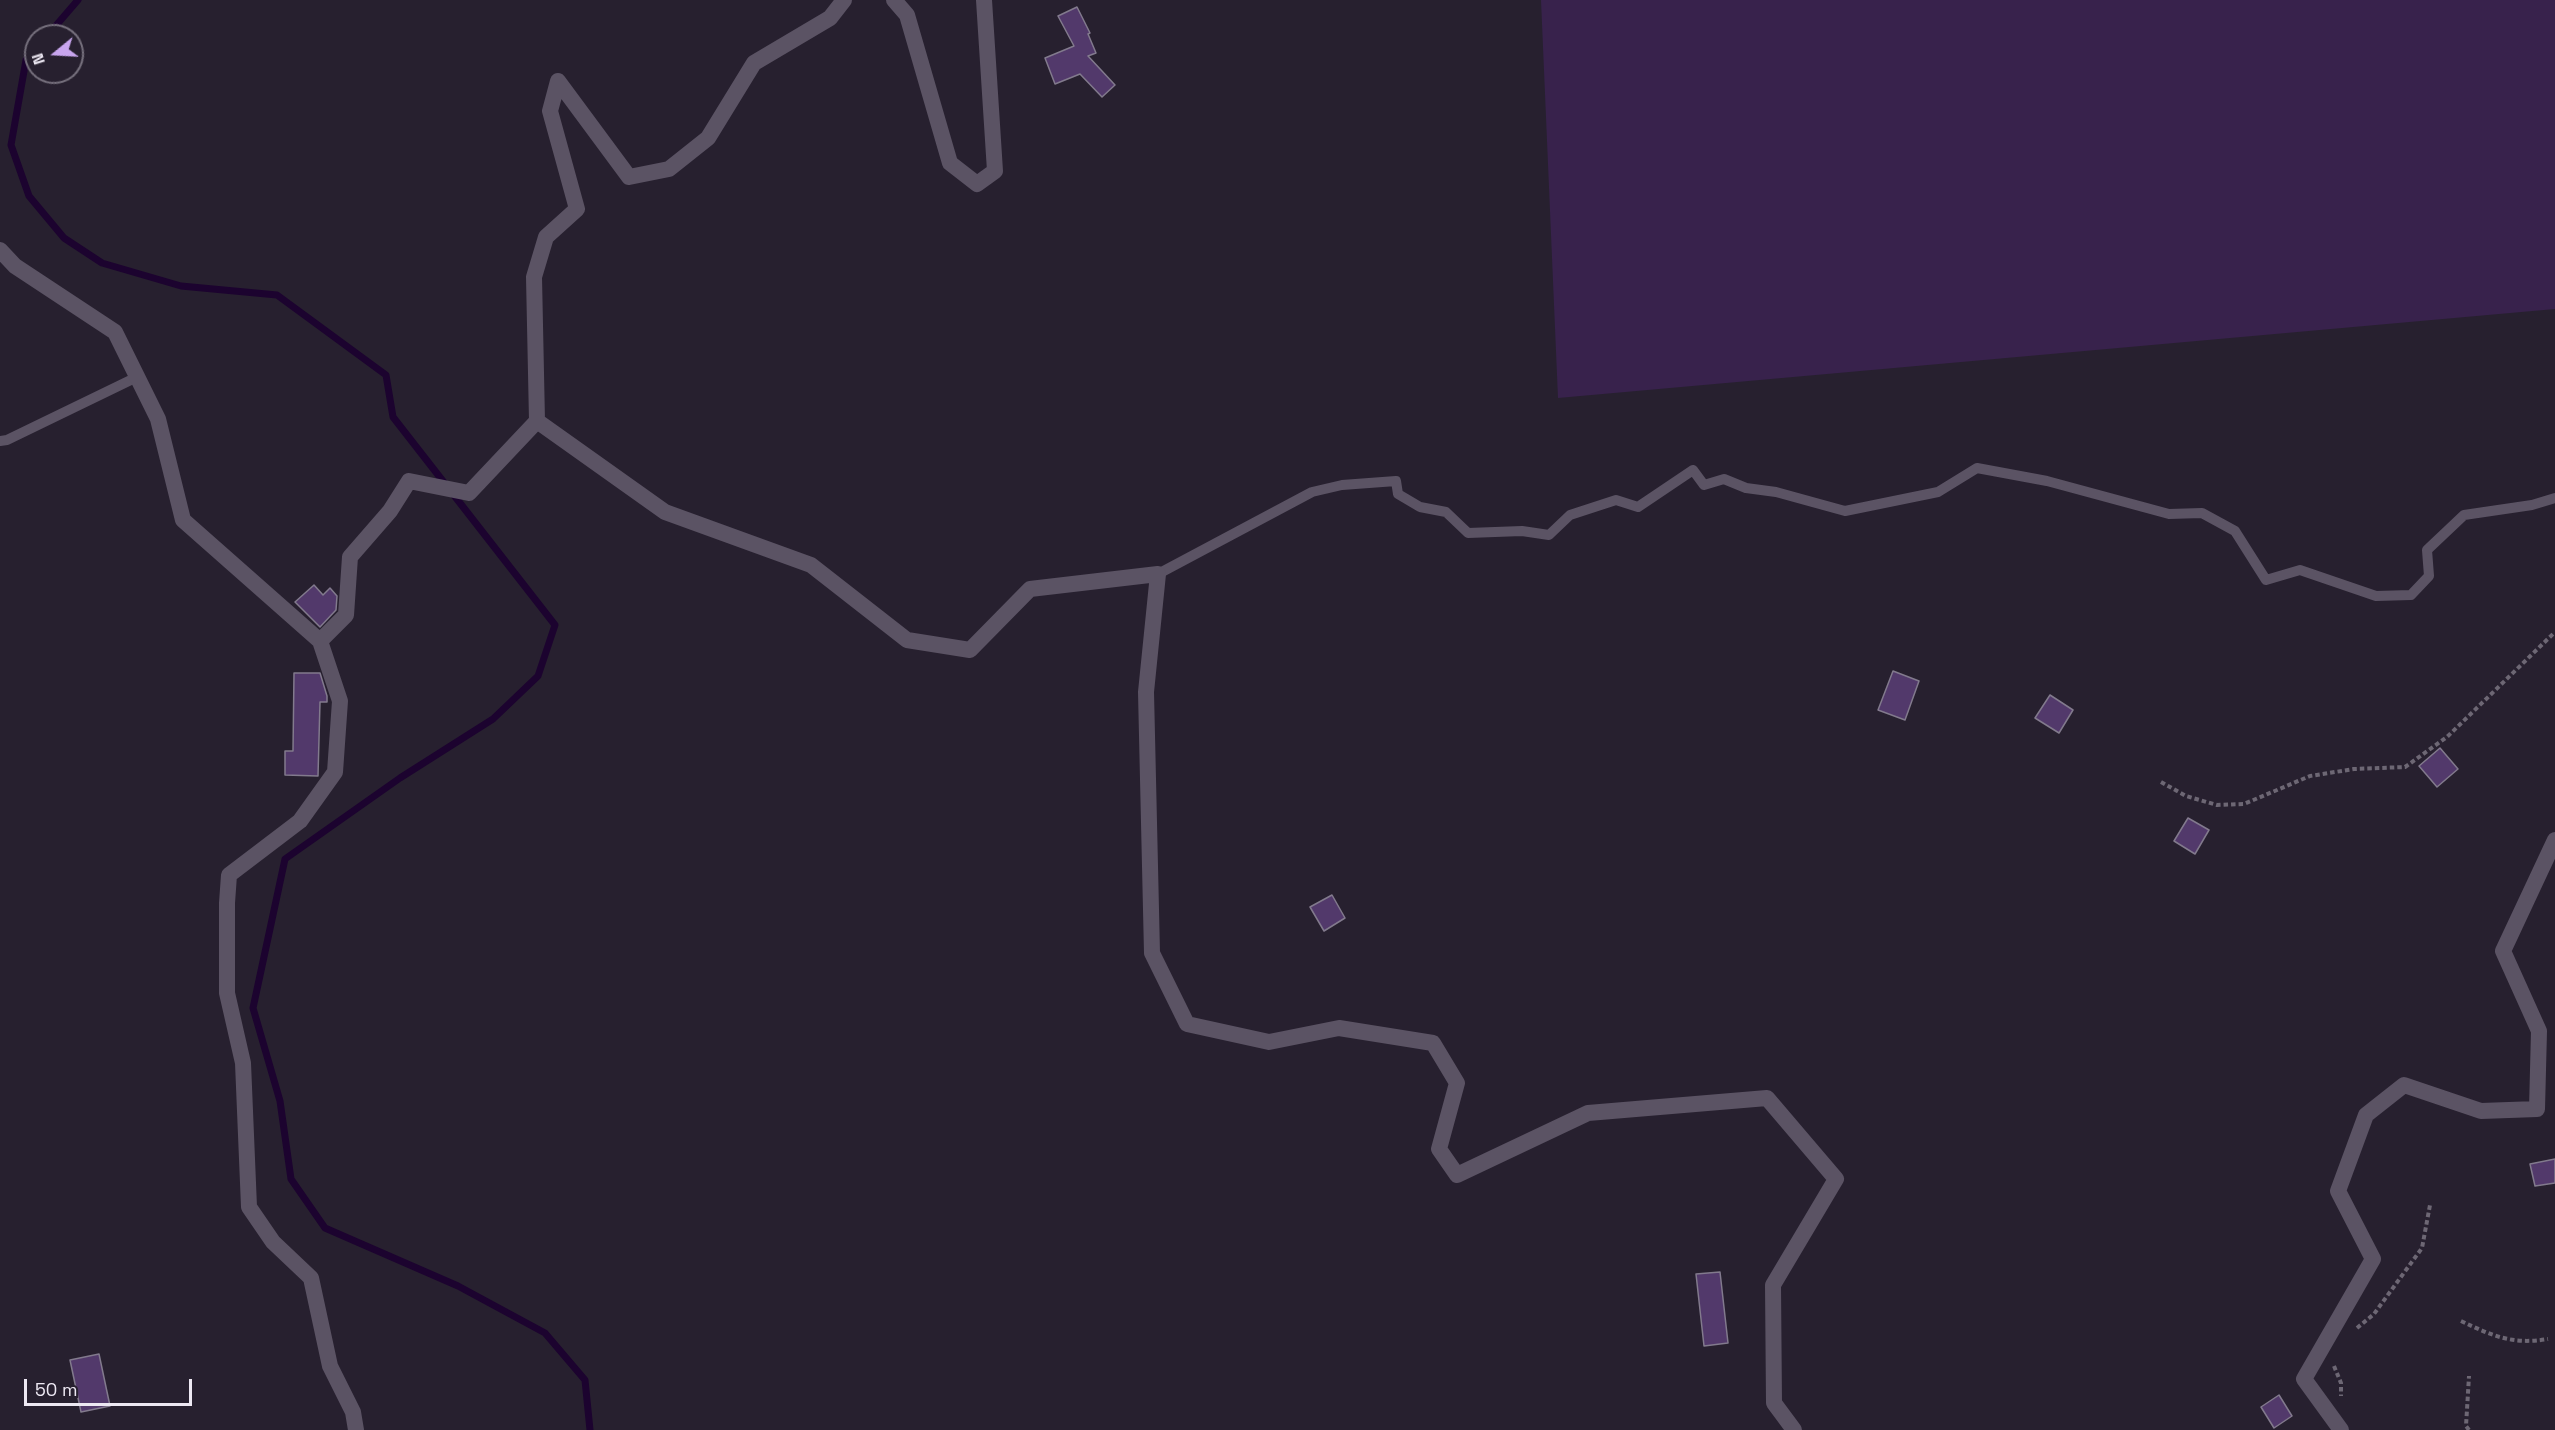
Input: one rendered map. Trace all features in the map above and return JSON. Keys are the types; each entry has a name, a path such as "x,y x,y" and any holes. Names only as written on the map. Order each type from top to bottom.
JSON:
{"street":[{"path":"320,641 346,615 350,557 390,511 409,480 469,493 537,421 534,277 546,237 577,208 550,111 558,81 629,177 669,169 708,138 754,63 830,18 844,0"},
{"path":"894,0 907,15 950,163 977,184 995,171 984,0"},
{"path":"0,250 15,266 115,332 158,419 183,520 320,641 340,701 335,772 300,820 229,875 226,993 243,1063 249,1207 273,1242 311,1278 330,1366 352,1412 356,1430"},
{"path":"537,421 665,512 811,565 907,640 970,650 1030,589 1158,574 1146,692 1152,952 1187,1024 1269,1042 1339,1028 1433,1043 1456,1083 1439,1149 1457,1175 1588,1113 1767,1098 1836,1179 1773,1285 1774,1403 1794,1430"},
{"path":"2341,1430 2304,1379 2373,1259 2338,1191 2366,1115 2404,1085 2481,1111 2537,1110 2539,1031 2503,951 2555,840"}],"lane":[{"path":"0,441 7,440 137,377"},
{"path":"1158,574 1312,492 1342,485 1396,481 1398,494 1420,507 1446,512 1468,533 1522,531 1549,534 1569,515 1616,500 1638,507 1693,470 1704,485 1724,479 1746,488 1776,492 1845,511 1938,492 1977,468 2047,481 2169,514 2202,513 2235,531 2266,580 2300,570 2376,597 2411,595 2429,576 2427,550 2464,515 2532,505 2555,498"}],"path":[{"path":"2161,782 2186,796 2217,805 2244,804 2310,776 2354,769 2405,767 2446,737 2555,632"},
{"path":"2356,1329 2374,1314 2422,1248 2430,1205"},
{"path":"2461,1321 2499,1338 2526,1343 2548,1339"},
{"path":"2333,1362 2341,1383 2342,1407"},
{"path":"2469,1376 2466,1426 2469,1430"}],"shaded area":[{"path":"1541,0 2555,0 2555,309 1558,398"}],"building":[{"path":"1077,7 1090,33 1088,34 1096,53 1088,56 1115,85 1102,97 1080,74 1055,84 1045,58 1074,46 1058,16"},
{"path":"314,585 323,595 330,588 337,596 336,610 320,627 295,602"},
{"path":"1893,671 1919,681 1905,720 1878,710"},
{"path":"294,673 320,673 327,696 327,702 320,702 318,776 285,775 285,751 293,751"},
{"path":"2050,695 2073,710 2059,733 2035,718"},
{"path":"2440,748 2458,769 2437,787 2419,766"},
{"path":"2188,818 2209,830 2195,854 2174,841"},
{"path":"1332,895 1345,918 1324,931 1310,907"},
{"path":"2555,1159 2555,1183 2535,1186 2530,1164"},
{"path":"1720,1272 1728,1343 1704,1346 1696,1274"},
{"path":"99,1354 110,1406 81,1412 70,1360"},
{"path":"2279,1395 2292,1416 2274,1428 2261,1407"}],"waterway":[{"path":"57,24 78,0"},
{"path":"24,71 11,145 29,196 64,238 102,263 181,286 277,295 386,375 393,417 555,625 538,676 493,719 400,778 285,859 253,1008 280,1101 291,1179 325,1228 458,1286 545,1333 585,1380 590,1430"}]}
